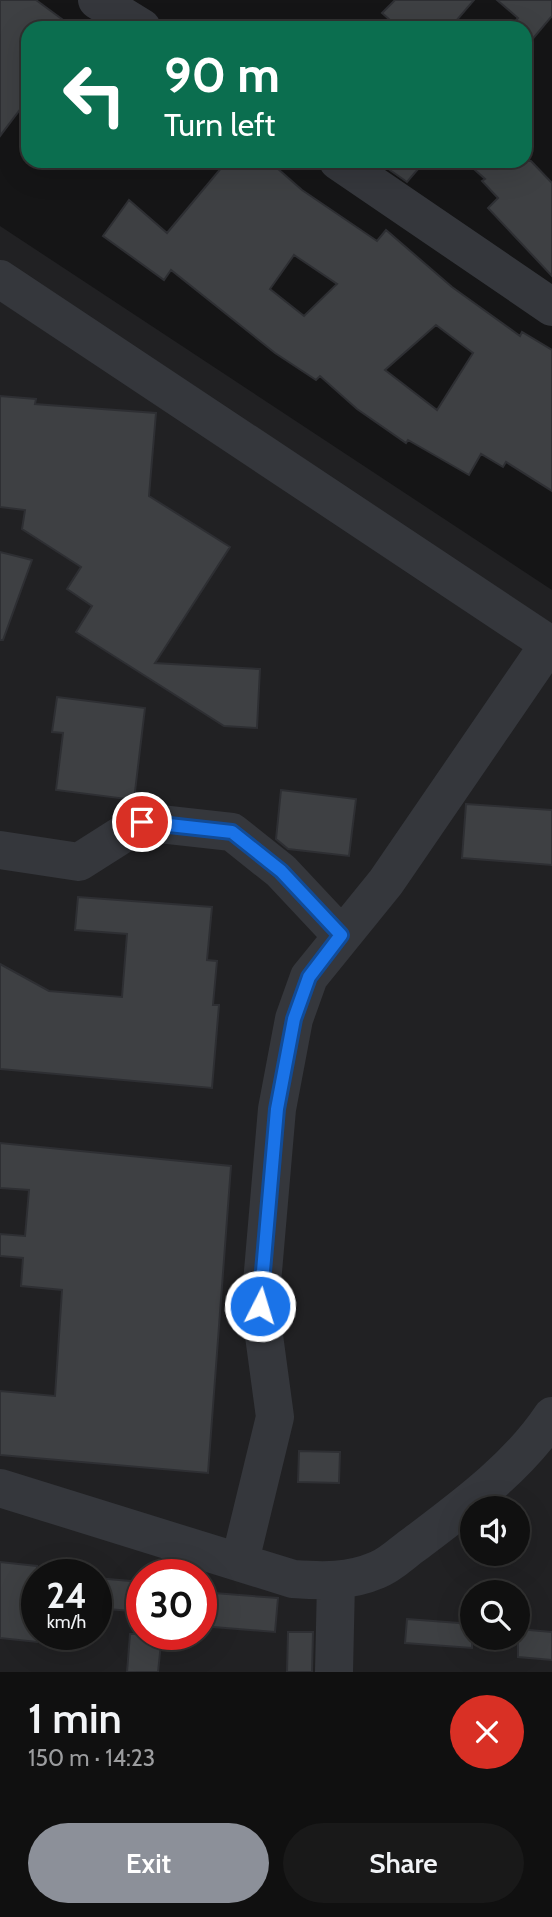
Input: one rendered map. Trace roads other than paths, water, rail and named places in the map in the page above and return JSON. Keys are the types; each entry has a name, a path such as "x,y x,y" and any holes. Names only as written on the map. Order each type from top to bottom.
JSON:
{"street":[{"path":"97,0 131,21"},
{"path":"348,168 552,307"},
{"path":"0,279 392,558 551,645 386,882 309,977 298,1008 277,1109 260,1306 275,1417 240,1561"},
{"path":"0,850 79,862 142,822 232,832 281,871 341,935"},
{"path":"0,1488 293,1579 336,1582 379,1570 439,1525 498,1478 540,1434 552,1416"},
{"path":"334,1672 336,1582"}]}
